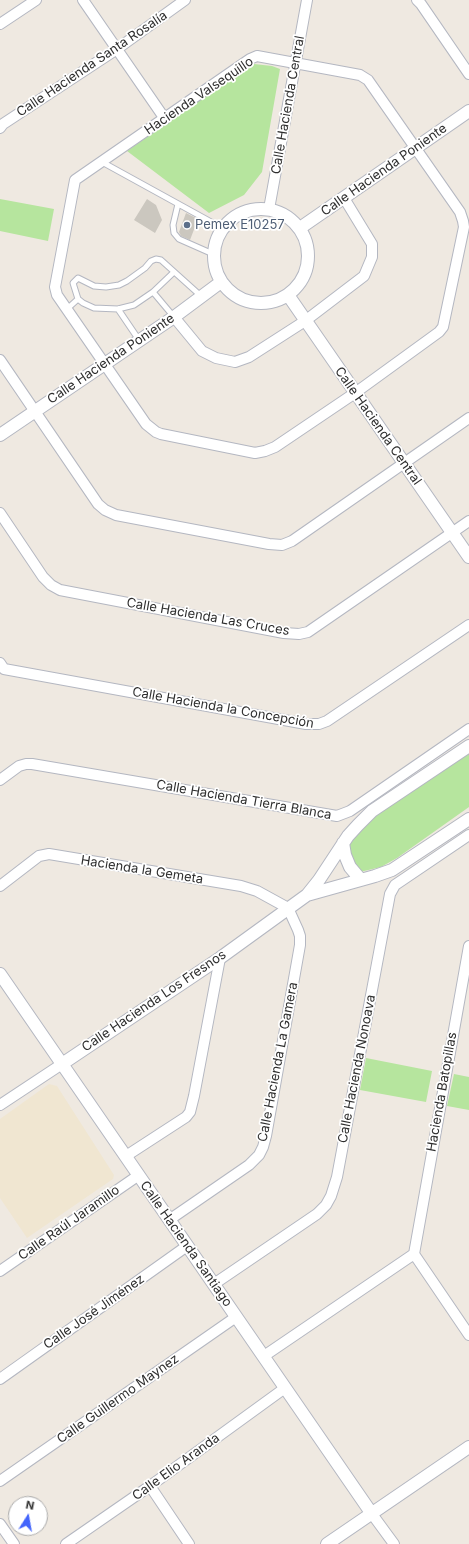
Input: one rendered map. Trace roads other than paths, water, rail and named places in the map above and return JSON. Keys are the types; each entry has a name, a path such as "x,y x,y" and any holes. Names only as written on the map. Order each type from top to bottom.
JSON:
{"street":[{"path":"0,24 36,0"},
{"path":"82,0 165,119"},
{"name":"Calle Hacienda Santa Rosalía","path":"0,128 3,124 116,49 186,0"},
{"name":"Calle Hacienda Central","path":"269,209 307,0"},
{"path":"417,0 469,74"},
{"name":"Hacienda Valsequillo","path":"257,56 296,63 364,77 368,80 460,212 464,227 443,326 435,336 355,393 275,447 265,451 255,453 161,434 146,424 57,295 55,287 74,184 77,179 250,59 257,56"},
{"name":"Calle Hacienda Poniente","path":"300,228 469,111"},
{"path":"174,317 202,351 216,358 235,362 249,357 305,321 364,276 372,257 372,244 344,198"},
{"path":"256,209 269,209 281,213 291,219 300,228 306,242 309,257 306,272 299,285 288,295 270,303 252,303 234,295 221,282 215,269 213,254 216,240 222,228 231,219 243,212 256,209"},
{"name":"Calle Hacienda Poniente","path":"0,435 174,317 221,282"},
{"name":"Calle Hacienda Central","path":"288,295 469,557"},
{"path":"0,360 98,504 105,510 116,515 269,544 282,545 292,541 469,418"},
{"name":"Calle Hacienda Las Cruces","path":"0,513 43,577 50,585 60,590 299,634 308,632 469,521"},
{"name":"Calle Hacienda la Concepción","path":"1,668 306,724 319,724 327,721 469,625"},
{"name":"Calle Hacienda Tierra Blanca","path":"0,780 20,766 32,764 337,816 350,811 469,729"},
{"name":"Calle Hacienda Los Fresnos","path":"0,1105 220,958 307,895 344,843 358,825 372,811 469,746"},
{"name":"Calle Hacienda Los Fresnos","path":"307,895 392,870 469,818"},
{"name":"Calle Hacienda Nonoava","path":"214,1284 317,1214 326,1205 331,1196 337,1177 390,894 395,885 469,835"},
{"path":"344,843 345,855 350,867 361,880"},
{"name":"Hacienda la Gemeta","path":"0,886 39,856 49,854 241,886 257,891 288,908"},
{"name":"Calle Hacienda La Gamera","path":"169,1220 249,1165 259,1155 263,1147 300,945 300,936 288,908"},
{"name":"Hacienda Batopillas","path":"414,1254 469,946"},
{"path":"126,1156 186,1117 190,1112 220,958"},
{"name":"Calle Hacienda Santiago","path":"0,974 372,1514"},
{"name":"Calle Raúl Jaramillo","path":"0,1271 139,1175"},
{"name":"Calle José Jiménez","path":"0,1379 187,1246"},
{"path":"264,1356 414,1254 469,1335"},
{"name":"Calle Guillermo Maynez","path":"0,1481 236,1317"},
{"name":"Calle Elio Aranda","path":"66,1544 81,1540 150,1486 285,1388"},
{"path":"327,1544 469,1447"},
{"path":"150,1486 189,1544"},
{"path":"372,1514 394,1544"},
{"path":"0,1524 14,1544"}],"lane":[{"path":"102,162 222,228"},
{"path":"178,204 173,226 174,233 179,240 213,254"},
{"path":"174,272 153,292 134,305 118,309 94,308 83,303 78,299 73,283 78,278 94,286 119,285 127,281 145,268 151,261 156,259 161,260 202,296"},
{"path":"153,292 174,317"},
{"path":"67,309 78,299"},
{"path":"118,309 139,340"}],"place":[{"name":"Pemex E10257","path":"187,225"}]}
